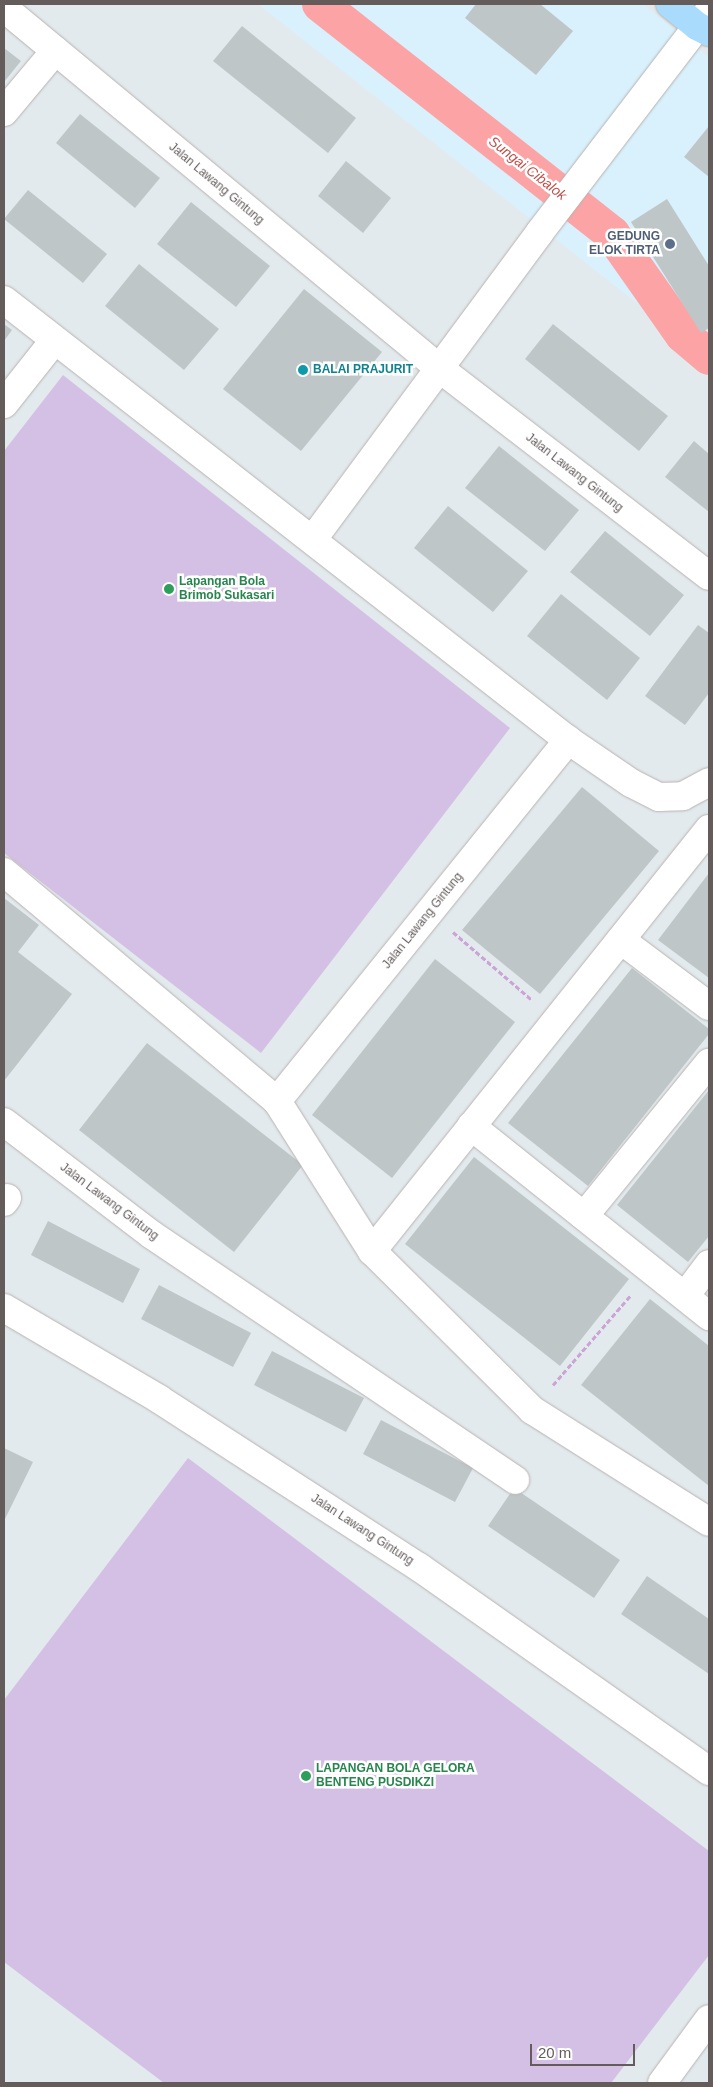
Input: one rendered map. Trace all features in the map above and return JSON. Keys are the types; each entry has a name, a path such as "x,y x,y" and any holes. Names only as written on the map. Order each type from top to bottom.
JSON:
{"main road":[{"path":"670,4 705,23"}],"street":[{"name":"Jalan Lawang Gintung","path":"4,8 439,368 709,576"},
{"path":"313,539 540,232 705,23"},
{"path":"4,112 55,51"},
{"path":"4,300 54,341 313,539 568,740 631,784 659,797 683,796 709,782"},
{"path":"4,404 54,341"},
{"name":"Jalan Lawang Gintung","path":"277,1101 568,740"},
{"path":"372,1250 709,829"},
{"path":"4,872 277,1101 372,1250 532,1410 709,1522"},
{"path":"621,940 709,1006"},
{"path":"584,1216 709,1063"},
{"name":"Jalan Lawang Gintung","path":"4,1122 152,1236 516,1480"},
{"path":"472,1126 709,1316"},
{"path":"685,1296 709,1264"},
{"name":"Jalan Lawang Gintung","path":"4,1308 159,1399 411,1562 709,1770"},
{"path":"662,2083 709,2019"}],"path":[{"path":"430,912 555,1021"},
{"path":"532,1410 653,1270"}],"shaded area":[{"path":"258,4 643,4 709,57 709,360"},
{"name":"Lapangan Bola Brimob Sukasari","path":"63,375 510,728 261,1053 4,853 4,451"},
{"name":"LAPANGAN BOLA GELORA BENTENG PUSDIKZI","path":"188,1458 709,1851 709,1955 611,2083 164,2083 4,1962 4,1700"}],"building":[{"path":"476,4 540,4 573,31 536,75 465,18"},
{"path":"242,26 356,118 328,153 213,61"},
{"path":"4,48 21,61 4,82"},
{"path":"80,114 160,178 135,208 56,143"},
{"path":"709,126 709,177 684,157"},
{"path":"346,161 391,198 363,233 318,196"},
{"path":"28,190 107,254 83,283 4,219"},
{"name":"GEDUNG ELOK TIRTA","path":"667,199 709,266 709,328 701,333 631,222"},
{"path":"191,202 270,266 236,307 157,244"},
{"path":"139,264 219,329 184,370 105,306"},
{"name":"BALAI PRAJURIT","path":"304,289 382,352 301,451 223,389"},
{"path":"4,324 12,330 4,341"},
{"path":"553,324 668,416 639,451 525,359"},
{"path":"694,441 709,454 709,512 665,477"},
{"path":"499,446 579,510 545,551 465,488"},
{"path":"448,506 528,571 493,612 414,548"},
{"path":"605,531 684,595 650,636 570,572"},
{"path":"561,594 640,658 607,700 527,636"},
{"path":"698,625 709,633 709,693 685,725 645,696"},
{"path":"582,787 659,851 540,994 462,930"},
{"path":"709,873 709,978 658,940"},
{"path":"4,898 39,925 18,952 72,994 4,1081"},
{"path":"435,959 515,1022 392,1178 312,1115"},
{"path":"632,968 709,1029 709,1034 588,1186 508,1123"},
{"path":"147,1043 303,1165 234,1252 79,1130"},
{"path":"709,1090 709,1236 688,1262 617,1205"},
{"path":"474,1157 629,1279 560,1366 405,1244"},
{"path":"48,1221 140,1269 123,1303 31,1255"},
{"path":"159,1285 251,1333 233,1367 141,1319"},
{"path":"650,1299 709,1346 709,1486 581,1385"},
{"path":"272,1351 364,1398 346,1432 254,1385"},
{"path":"381,1420 473,1468 455,1502 363,1454"},
{"path":"4,1448 33,1462 4,1521"},
{"path":"514,1488 620,1560 594,1598 488,1526"},
{"path":"647,1576 709,1619 709,1674 621,1614"}],"waterway":[{"name":"Sungai Cibalok","path":"320,4 612,234 683,335 709,357"}],"place":[{"name":"GEDUNG ELOK TIRTA","path":"670,244"},
{"name":"BALAI PRAJURIT","path":"303,370"},
{"name":"Lapangan Bola Brimob Sukasari","path":"169,589"},
{"name":"LAPANGAN BOLA GELORA BENTENG PUSDIKZI","path":"306,1776"}]}
